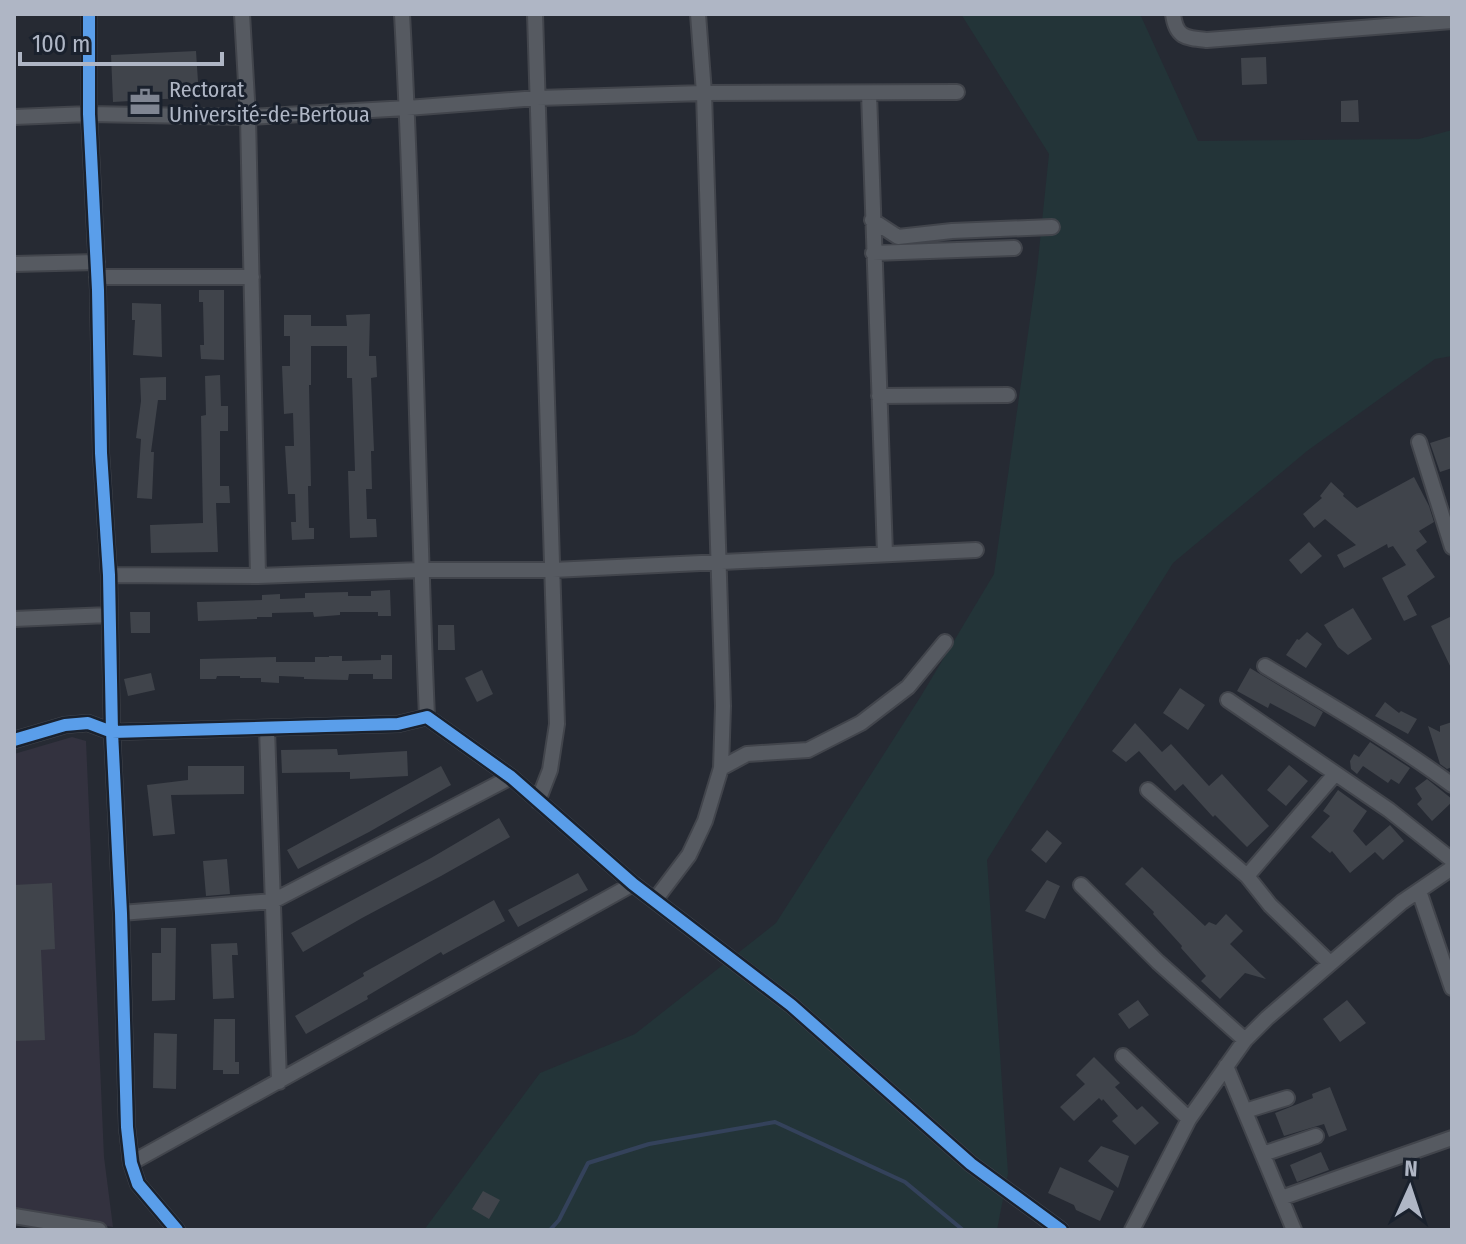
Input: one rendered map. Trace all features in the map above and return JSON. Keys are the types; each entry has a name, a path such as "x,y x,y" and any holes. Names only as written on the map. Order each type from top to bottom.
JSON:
{"street":[{"path":"89,14 89,114 97,270 101,453 109,575 127,1127 131,1163 138,1184 177,1230"},
{"path":"242,14 248,117 258,576"},
{"path":"402,14 427,717"},
{"path":"535,14 557,724 550,770 538,801"},
{"path":"655,900 689,855 705,821 721,768 723,706 719,563 704,93 698,14"},
{"path":"1173,14 1179,32 1187,38 1207,40 1452,21"},
{"path":"14,117 89,114 248,117 538,98 704,93 957,92"},
{"path":"869,93 885,554"},
{"path":"872,220 898,237 952,231 1052,227"},
{"path":"873,253 1014,248"},
{"path":"14,264 252,277"},
{"path":"879,396 1008,395"},
{"path":"1419,442 1452,547"},
{"path":"109,575 258,576 421,570 553,570 976,550"},
{"path":"14,619 109,615"},
{"path":"721,768 747,754 808,750 861,723 908,687 945,642"},
{"path":"1265,666 1452,785"},
{"path":"1228,700 1389,810 1452,860"},
{"path":"14,740 65,725 88,723 112,732 398,724 427,717 511,777 633,884 791,1005 971,1164 1061,1230"},
{"path":"267,729 279,1082"},
{"path":"1247,876 1335,774"},
{"path":"121,913 273,901 511,777"},
{"path":"1148,790 1247,876 1270,905 1330,963"},
{"path":"1132,1230 1189,1119 1245,1040 1402,902 1452,868"},
{"path":"131,1163 633,884"},
{"path":"1081,885 1158,962 1245,1040"},
{"path":"1419,891 1452,988"},
{"path":"1123,1056 1189,1119"},
{"path":"1226,1066 1294,1230"},
{"path":"1245,1111 1287,1098"},
{"path":"1263,1154 1316,1136"},
{"path":"1281,1198 1452,1138"},
{"path":"14,1216 99,1230"}],"shaded area":[{"path":"961,14 1140,14 1198,141 1419,139 1452,130 1452,356 1435,359 1307,451 1173,563 987,860 1008,1173 997,1230 424,1230 540,1073 635,1034 776,923 921,696 994,574 1037,270 1049,154"},
{"path":"72,737 86,741 104,1157 113,1227 14,1211 14,754"}],"building":[{"path":"196,51 199,97 113,102 111,55"},
{"path":"1266,57 1267,84 1242,85 1241,58"},
{"path":"1358,100 1359,122 1341,122 1341,101"},
{"path":"199,290 224,290 224,360 201,359 200,345 204,345 203,302 199,302"},
{"path":"132,303 161,304 162,357 133,355 135,320 132,320"},
{"path":"370,314 369,356 376,356 377,377 371,378 372,489 366,489 367,519 376,519 377,537 350,538 348,471 355,471 352,378 347,378 347,346 311,346 311,486 308,486 309,528 314,528 314,539 292,540 291,522 296,522 295,494 288,494 285,446 294,446 293,413 284,414 282,366 290,366 290,336 284,336 284,315 311,315 311,326 347,326 346,315"},
{"path":"220,375 221,406 228,406 228,431 220,431 220,486 229,486 230,503 216,503 218,552 151,553 150,525 203,523 201,416 206,415 205,376"},
{"path":"166,377 166,400 158,400 151,452 154,452 152,499 137,498 141,439 136,438 141,401 140,378"},
{"path":"1452,436 1452,468 1440,472 1430,443"},
{"path":"1414,477 1434,522 1419,531 1427,542 1416,550 1435,577 1407,596 1417,615 1404,621 1382,578 1406,565 1393,546 1388,548 1387,544 1344,568 1337,555 1356,545 1325,519 1314,528 1303,514 1322,498 1320,496 1331,482 1357,508"},
{"path":"1309,542 1322,556 1301,574 1289,560"},
{"path":"390,590 391,616 378,616 378,612 340,612 340,615 314,617 313,612 272,613 272,617 257,619 198,621 197,602 262,600 262,595 280,594 280,599 305,598 305,593 348,592 348,596 371,596 371,591"},
{"path":"1353,608 1372,639 1348,655 1338,647 1324,625"},
{"path":"130,612 150,612 150,633 131,633"},
{"path":"1452,616 1452,670 1431,626"},
{"path":"438,625 454,625 455,650 438,650"},
{"path":"1307,632 1322,644 1306,668 1286,655 1297,639"},
{"path":"381,655 392,655 392,679 373,679 373,674 349,674 348,680 279,676 279,683 240,676 200,679 200,659 276,657 276,662 315,662 315,657 329,656 342,656 342,661 381,660"},
{"path":"1250,668 1323,712 1315,727 1270,703 1268,708 1237,691"},
{"path":"482,670 493,694 477,702 465,678"},
{"path":"151,673 155,690 128,696 124,679"},
{"path":"1180,688 1205,705 1188,730 1163,713"},
{"path":"1385,702 1399,713 1401,711 1417,719 1408,734 1375,716"},
{"path":"1452,722 1452,767 1447,769 1440,764 1428,726 1440,732 1440,726"},
{"path":"1135,723 1162,752 1171,744 1209,786 1222,774 1269,826 1247,847 1215,815 1213,817 1183,784 1175,791 1139,751 1126,762 1112,751"},
{"path":"1370,742 1410,768 1399,784 1391,779 1388,783 1363,766 1357,774 1351,769 1350,761 1354,754 1359,757"},
{"path":"337,749 338,755 407,751 408,776 350,779 350,772 282,773 281,750"},
{"path":"1289,765 1308,781 1286,806 1267,790"},
{"path":"188,766 244,766 244,794 171,795 175,834 153,836 147,785 188,780"},
{"path":"441,766 451,785 298,869 287,850"},
{"path":"1427,779 1452,799 1432,821 1417,804 1422,799 1415,788"},
{"path":"1338,790 1367,811 1353,831 1366,846 1390,825 1404,841 1383,860 1375,852 1350,873 1332,851 1330,853 1311,837 1330,816 1323,811"},
{"path":"499,818 510,837 441,876 303,952 291,933 431,858"},
{"path":"1047,830 1062,843 1046,863 1031,850"},
{"path":"227,859 230,894 206,896 203,861"},
{"path":"1142,867 1205,926 1209,922 1216,925 1226,914 1243,931 1230,944 1266,979 1245,973 1220,999 1201,981 1206,976 1154,912 1125,884"},
{"path":"578,873 588,890 518,927 508,910"},
{"path":"1047,880 1060,886 1045,919 1025,911"},
{"path":"52,883 55,949 41,950 45,1040 14,1041 14,885"},
{"path":"494,900 505,921 443,955 441,952 306,1034 295,1016 364,976 363,973"},
{"path":"161,928 176,928 175,1000 152,1001 152,953 161,953"},
{"path":"237,943 238,955 232,955 234,998 213,999 211,944"},
{"path":"1138,1000 1149,1015 1129,1029 1118,1014"},
{"path":"1347,1000 1366,1023 1340,1042 1323,1019"},
{"path":"214,1019 235,1019 235,1062 239,1062 239,1074 223,1074 223,1070 213,1070"},
{"path":"154,1033 177,1034 176,1089 153,1088"},
{"path":"1094,1057 1120,1083 1115,1087 1137,1110 1142,1106 1159,1123 1135,1145 1112,1121 1118,1116 1103,1099 1099,1098 1074,1121 1060,1107 1085,1084 1076,1075"},
{"path":"1330,1087 1347,1130 1329,1137 1324,1124 1284,1136 1275,1113 1313,1098 1312,1094"},
{"path":"1101,1146 1129,1156 1118,1188 1088,1161"},
{"path":"1321,1152 1329,1170 1297,1182 1290,1165"},
{"path":"1060,1167 1114,1191 1100,1221 1048,1193"},
{"path":"483,1191 500,1200 489,1219 472,1209"}],"waterway":[{"path":"550,1230 559,1220 588,1163 649,1144 775,1122 905,1182 963,1230"}],"cycle path":[{"path":"89,14 89,114 98,290 101,453 109,575 127,1127 131,1163 138,1184 177,1230"},
{"path":"14,740 65,725 88,723 112,732 398,724 427,717 511,777 633,884 791,1005 971,1164 1061,1230"}],"place":[{"name":"Rectorat Université-de-Bertoua","path":"145,102"}]}
